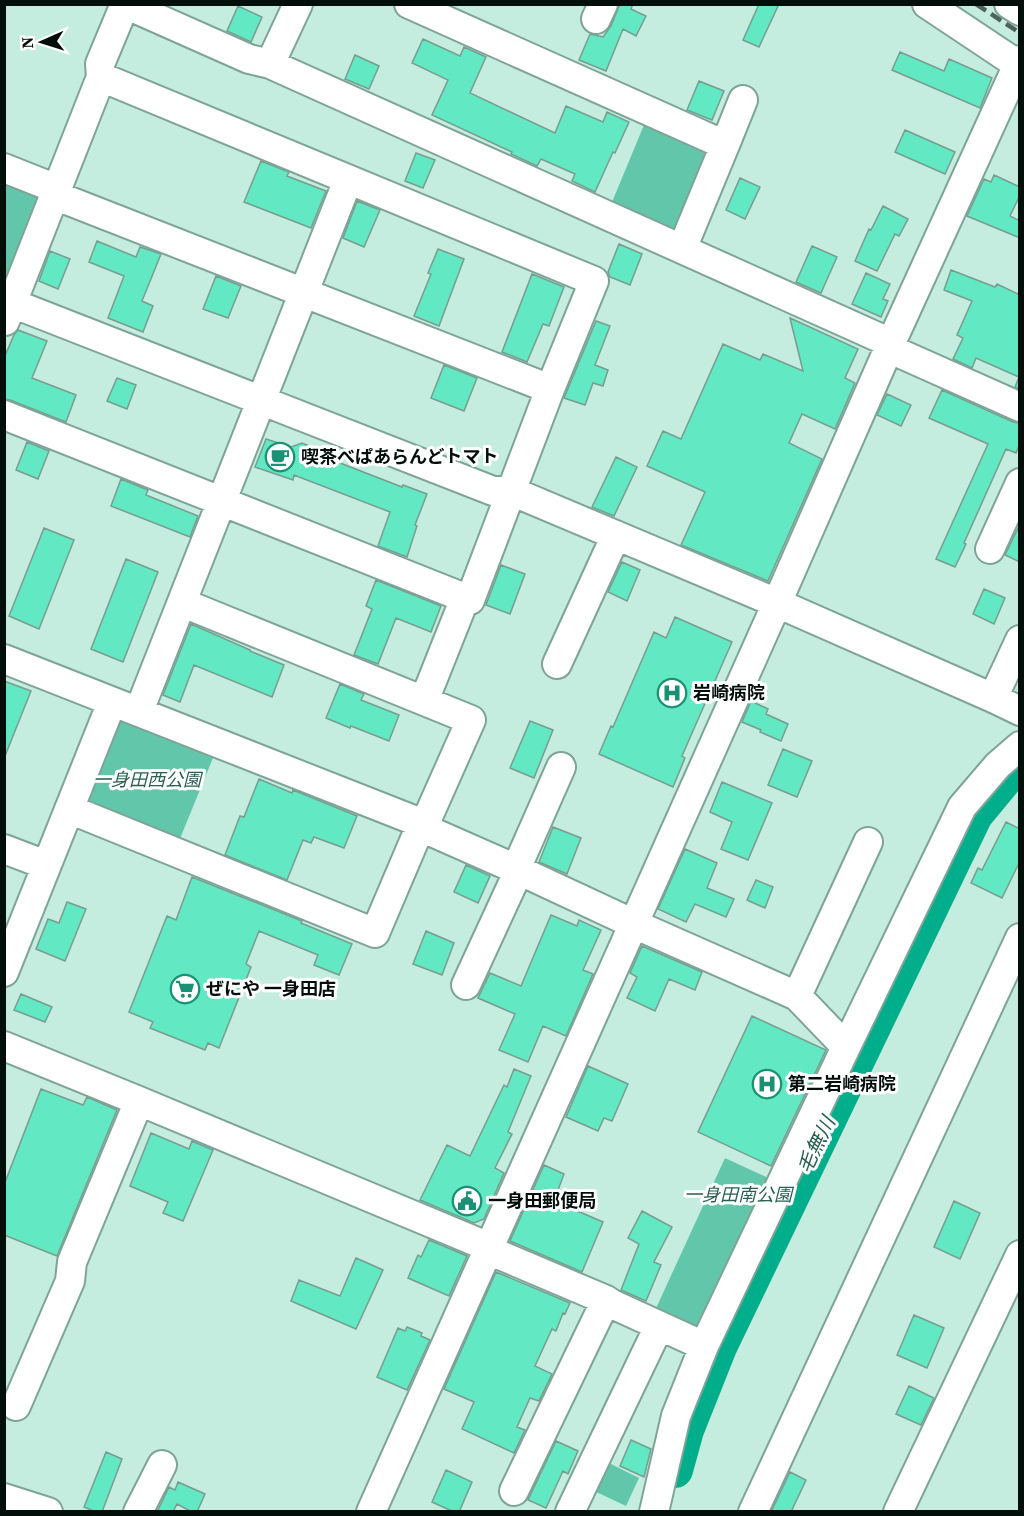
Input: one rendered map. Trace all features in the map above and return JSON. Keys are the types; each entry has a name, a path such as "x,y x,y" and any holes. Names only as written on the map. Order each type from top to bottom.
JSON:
{"street":[{"path":"1020,407 682,249 270,64 249,59 161,12 125,4 100,64 101,77 7,308 261,401 493,491 511,491 777,603 1020,711"},
{"path":"270,64 298,4"},
{"path":"409,4 725,145"},
{"path":"371,1512 1018,62 927,4"},
{"path":"1009,4 1020,11"},
{"path":"4,416 470,600 594,281 101,77"},
{"path":"682,249 743,100"},
{"path":"4,168 55,192 550,390"},
{"path":"139,711 348,180"},
{"path":"990,549 1020,483"},
{"path":"557,664 616,535"},
{"path":"424,701 465,598"},
{"path":"69,809 375,933 471,720 183,603"},
{"path":"993,698 1020,640"},
{"path":"4,659 411,819 423,828 797,996 846,1047"},
{"path":"4,972 112,702"},
{"path":"654,1512 676,1416 704,1346 846,1047 962,807 998,765 1020,746"},
{"path":"466,985 561,767"},
{"path":"797,996 868,842"},
{"path":"4,849 46,865"},
{"path":"753,1512 1020,938"},
{"path":"4,1046 488,1248 704,1346"},
{"path":"16,1406 70,1281 72,1262 139,1101"},
{"path":"898,1512 1013,1286 1020,1255"},
{"path":"514,1491 606,1300"},
{"path":"570,1512 658,1326"},
{"path":"138,1512 162,1464"},
{"path":"4,1498 48,1512"}],"green space":[{"path":"646,120 700,144 708,161 681,227 664,231 610,207"},
{"path":"4,174 42,198 11,275 5,280"},
{"name":"一身田西公園","path":"115,718 212,750 213,758 179,841 85,809"},
{"name":"一身田南公園","path":"725,1158 775,1181 700,1338 652,1317"},
{"path":"605,1461 639,1478 626,1506 592,1490"}],"building":[{"path":"620,4 633,4 631,9 646,16 636,36 623,29 606,71 579,60 590,34 603,37 611,26"},
{"path":"759,4 779,4 759,47 743,40"},
{"path":"238,6 262,17 251,42 227,31"},
{"path":"423,39 460,56 464,47 486,57 470,93 555,133 566,106 603,122 607,112 629,122 595,192 572,181 575,174 541,159 537,166 432,115 448,80 412,63"},
{"path":"900,52 944,71 949,59 992,78 980,108 892,70"},
{"path":"355,55 379,66 369,89 345,79"},
{"path":"699,81 724,91 712,120 687,110"},
{"path":"905,130 955,152 945,174 895,152"},
{"path":"416,153 435,160 423,188 405,181"},
{"path":"261,161 289,172 287,176 326,191 311,228 244,202"},
{"path":"994,175 1020,187 1020,195 1010,216 1020,221 1020,238 967,216 984,179 991,182"},
{"path":"740,178 760,187 745,219 726,210"},
{"path":"357,201 380,210 364,247 343,238"},
{"path":"883,206 908,219 899,236 895,234 877,271 855,261 869,229 871,230"},
{"path":"97,241 136,257 140,247 161,254 142,301 153,306 143,332 108,318 124,276 89,262"},
{"path":"619,244 642,254 630,285 610,277 608,272"},
{"path":"812,246 837,257 821,293 796,282"},
{"path":"438,249 464,259 439,326 414,316 431,274 428,273"},
{"path":"50,251 70,259 58,289 39,281"},
{"path":"951,270 995,287 997,284 1020,295 1020,389 1015,387 1019,377 976,358 972,368 953,359 963,338 957,335 972,301 944,290"},
{"path":"866,273 890,284 883,299 888,301 881,317 852,304"},
{"path":"532,274 564,287 549,326 543,324 527,362 502,352"},
{"path":"216,276 241,286 228,318 203,309"},
{"path":"790,318 858,349 845,378 855,383 835,429 802,414 789,443 822,459 768,581 681,545 705,492 647,466 663,431 681,439 723,344 760,360 763,354 803,371"},
{"path":"596,321 610,326 595,365 608,370 603,386 593,383 585,405 564,398"},
{"path":"18,330 47,341 32,378 76,395 66,422 4,399 4,358"},
{"path":"444,365 477,378 464,411 431,398"},
{"path":"117,378 136,385 127,409 107,401"},
{"path":"942,390 1013,422 1020,423 1020,443 1016,453 1006,449 955,567 936,559 988,444 929,418"},
{"path":"887,394 911,405 901,426 877,415"},
{"path":"266,439 291,447 302,443 337,457 335,461 402,487 403,485 427,494 415,525 417,526 407,557 378,546 390,512 294,475 293,480 255,467"},
{"path":"27,442 49,451 38,479 16,470"},
{"path":"616,457 637,467 614,516 592,507"},
{"path":"121,479 148,490 146,495 198,516 190,537 111,506"},
{"path":"1020,524 1020,562 1005,555"},
{"path":"44,528 74,540 39,629 9,616"},
{"path":"126,559 158,572 123,662 91,649"},
{"path":"622,562 640,570 627,601 608,592"},
{"path":"501,565 525,574 510,614 486,605"},
{"path":"376,580 441,606 431,632 396,618 378,664 354,655 372,609 366,606"},
{"path":"984,589 1005,598 994,624 973,614"},
{"path":"675,617 732,642 682,756 685,758 673,787 599,754 654,632 666,638"},
{"path":"191,624 284,665 272,697 194,665 180,702 163,695"},
{"path":"4,681 31,691 5,756 4,756"},
{"path":"340,684 364,694 361,700 399,715 389,741 326,718"},
{"path":"751,701 768,709 766,714 788,724 781,741 742,722"},
{"path":"530,721 553,730 534,778 510,768"},
{"path":"783,749 812,761 797,797 768,785"},
{"path":"259,779 357,816 344,848 314,837 311,843 303,840 287,880 225,855 240,816 244,817"},
{"path":"722,782 772,803 748,860 721,849 732,822 710,812"},
{"path":"1006,822 1020,829 1020,861 1002,898 971,883 978,868 982,870"},
{"path":"553,827 581,838 567,874 539,862"},
{"path":"685,849 717,863 707,888 734,899 726,917 695,904 686,922 658,909"},
{"path":"466,865 490,876 478,903 454,892"},
{"path":"192,877 302,921 301,923 352,944 339,975 314,965 318,955 259,931 246,964 251,967 219,1048 208,1043 205,1050 150,1028 153,1022 129,1012 167,916 176,920"},
{"path":"756,880 773,887 765,908 747,900"},
{"path":"67,902 86,909 65,961 36,949 48,919 59,923"},
{"path":"551,915 577,926 579,920 601,930 583,970 593,974 566,1036 543,1026 528,1062 499,1050 515,1014 478,998 490,973 521,986"},
{"path":"426,931 454,943 442,975 413,964"},
{"path":"642,946 702,972 695,990 669,979 655,1011 627,998 637,977 630,973"},
{"path":"21,994 52,1007 45,1022 14,1010"},
{"path":"752,1016 826,1050 771,1166 698,1132"},
{"path":"588,1066 628,1084 612,1121 604,1118 598,1131 566,1117"},
{"path":"514,1069 531,1076 508,1132 512,1134 495,1168 504,1173 484,1219 474,1223 420,1200 447,1145 470,1156 504,1085 507,1087"},
{"path":"41,1089 83,1105 87,1097 117,1110 57,1256 4,1235 4,1185"},
{"path":"151,1133 189,1149 192,1141 213,1150 183,1221 163,1213 168,1202 130,1186"},
{"path":"544,1165 564,1174 554,1201 603,1222 582,1272 510,1241"},
{"path":"954,1201 980,1213 960,1259 934,1247"},
{"path":"642,1211 672,1227 654,1262 661,1265 646,1301 621,1290 639,1244 628,1238"},
{"path":"429,1240 467,1256 449,1296 408,1278 418,1255 421,1257"},
{"path":"356,1258 383,1270 356,1329 291,1301 299,1280 340,1296"},
{"path":"496,1272 570,1303 556,1331 552,1329 535,1366 552,1374 539,1401 530,1398 517,1427 525,1430 514,1453 462,1429 474,1402 444,1389"},
{"path":"914,1315 944,1328 927,1368 897,1355"},
{"path":"407,1327 422,1333 421,1336 430,1340 407,1390 377,1377 398,1328 405,1331"},
{"path":"909,1386 934,1398 921,1425 896,1414"},
{"path":"631,1440 651,1449 644,1477 620,1466"},
{"path":"556,1441 578,1451 568,1474 563,1471 546,1508 528,1500"},
{"path":"106,1452 122,1459 102,1512 96,1512 84,1507"},
{"path":"446,1470 472,1482 459,1512 432,1502"},
{"path":"790,1472 806,1480 791,1512 771,1512"},
{"path":"178,1482 205,1494 197,1512 192,1512 177,1504 173,1512 157,1512 169,1487 175,1490"}],"waterway":[{"name":"毛無川","path":"675,1470 686,1430 719,1347 975,815 1008,775 1020,765"}],"railway":[{"path":"976,4 1020,33"}],"place":[{"name":"喫茶べぱあらんどトマト","path":"280,457"},
{"name":"岩崎病院","path":"672,693"},
{"name":"ぜにや 一身田店","path":"185,989"},
{"name":"第二岩崎病院","path":"767,1084"},
{"name":"一身田郵便局","path":"467,1201"}]}
